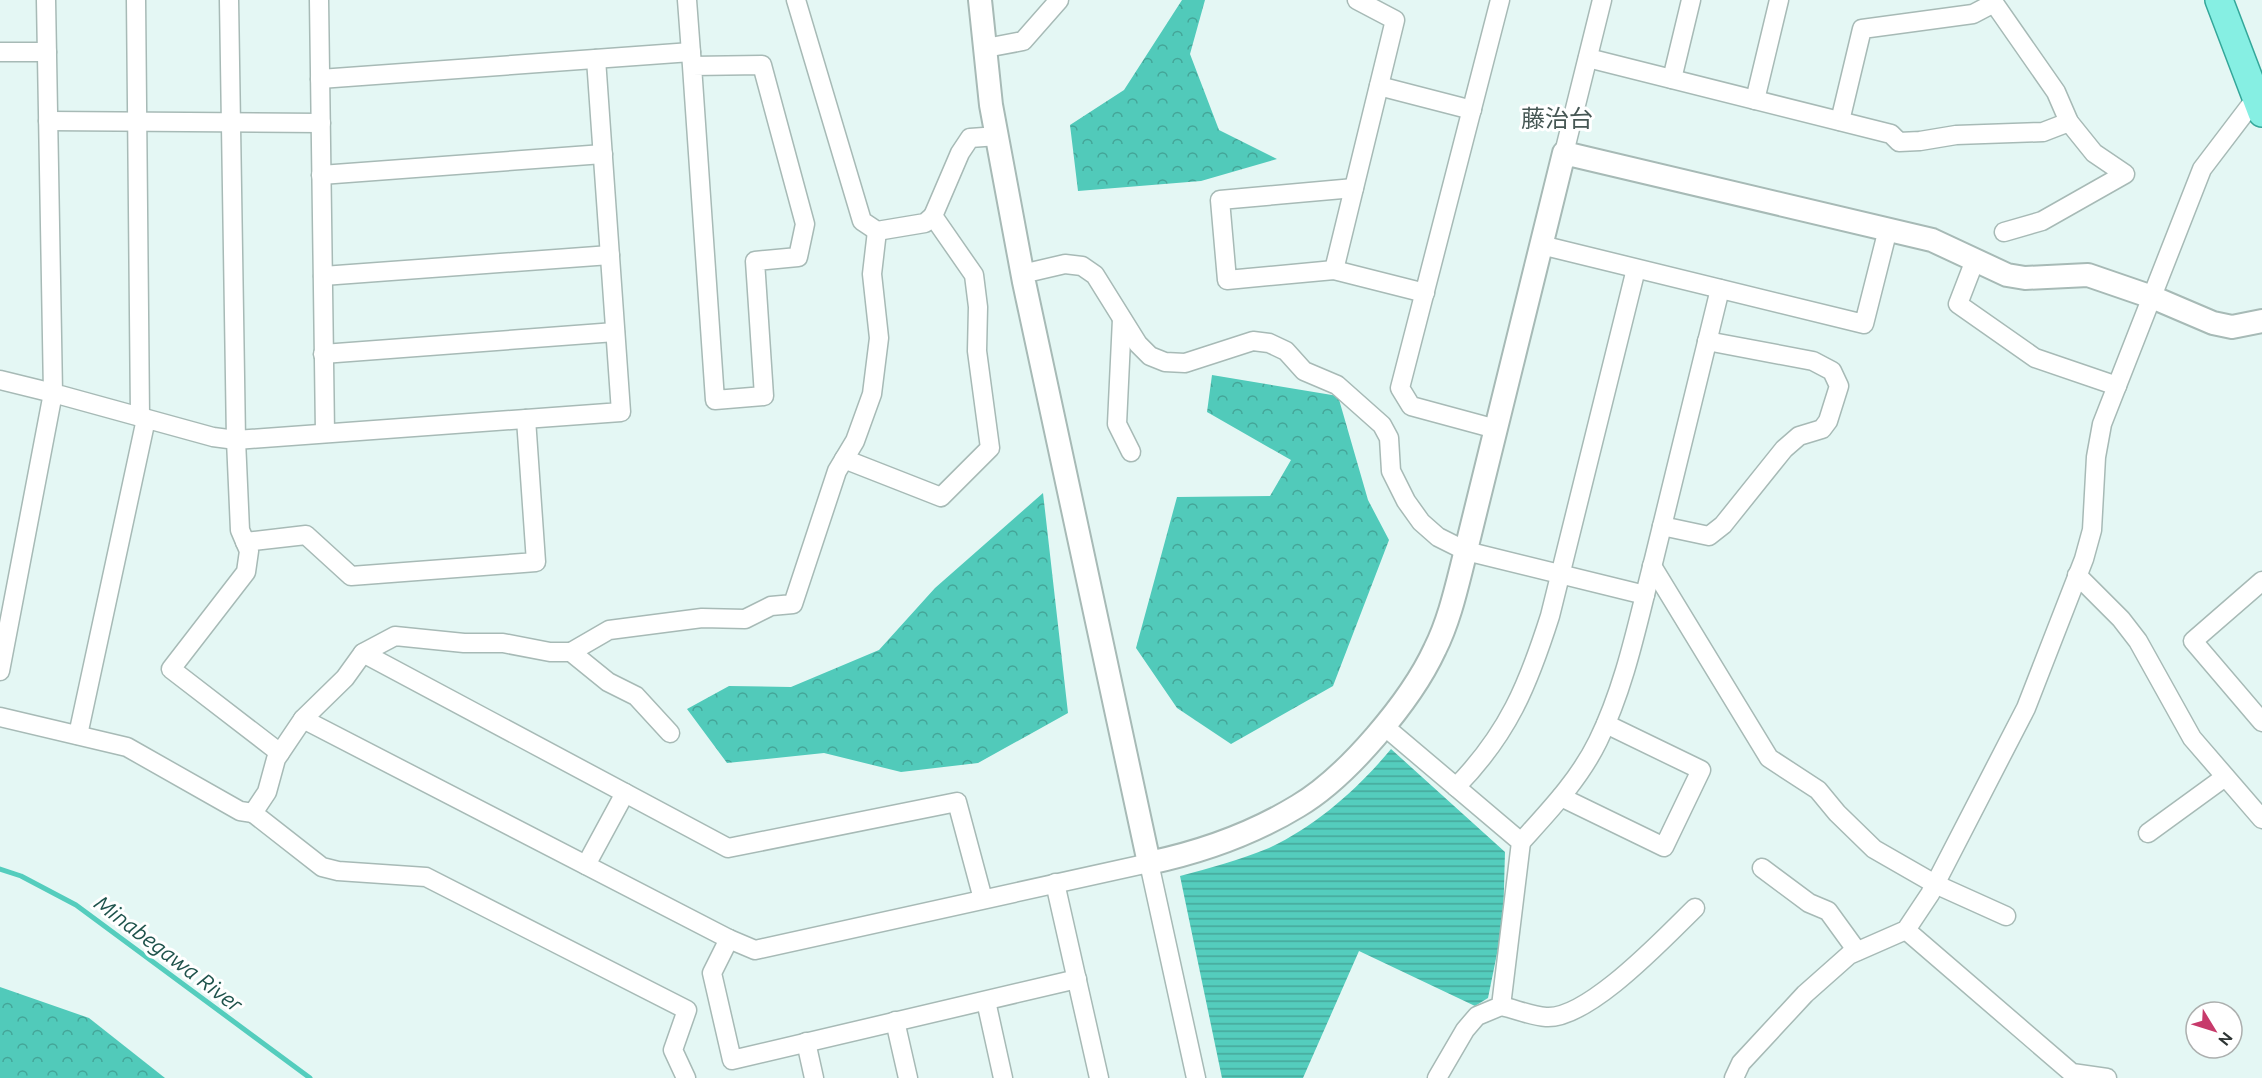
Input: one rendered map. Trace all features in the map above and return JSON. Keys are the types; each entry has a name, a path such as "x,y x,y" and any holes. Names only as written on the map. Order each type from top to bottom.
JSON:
{"main road":[{"path":"2220,0 2258,93"}],"street":[{"path":"0,671 53,393 46,0"},
{"path":"78,735 143,418 136,0"},
{"path":"229,0 236,440 240,530 249,551 246,572 171,669 280,753"},
{"path":"319,0 325,434"},
{"path":"320,79 596,59 691,59 762,65 805,224 798,257 755,261 764,396 715,400 691,59 687,0"},
{"path":"796,0 862,221 877,231 925,223 933,216 960,153 970,138 998,136"},
{"path":"980,0 991,105 1022,274 1196,1078"},
{"path":"986,48 1023,41 1059,0"},
{"path":"1334,270 1395,20 1358,0"},
{"path":"1496,429 1411,406 1400,387 1500,0"},
{"path":"303,718 586,866 755,950 1186,855 1261,825 1299,805 1333,778 1364,749 1384,726 1415,684 1435,650 1450,612 1602,0"},
{"path":"1672,79 1691,0"},
{"path":"1755,100 1779,0"},
{"path":"1840,121 1862,29 1973,14 1994,3 2056,92 2069,122 2094,153 2125,174 2042,221 2004,232"},
{"path":"0,52 47,52"},
{"path":"1588,58 1892,134 1899,142 1956,135 2043,132 2069,122"},
{"path":"0,380 213,437 236,440 621,412 596,59"},
{"path":"1379,86 1472,110"},
{"path":"1734,1078 1741,1063 1805,994 1849,955 1906,930 1935,884 2025,708 2078,575 2092,530 2096,457 2102,424 2202,169 2258,93"},
{"path":"48,121 321,123"},
{"path":"1564,153 1932,240 2007,275 2025,278 2088,275 2152,297 2213,323 2232,327 2262,321"},
{"path":"321,175 603,154"},
{"path":"1354,188 1220,200 1227,280 1334,270 1425,293"},
{"path":"844,459 941,497 990,448 977,351 978,307 974,275 933,216"},
{"path":"1541,245 1864,324 1888,229"},
{"path":"253,813 267,792 276,759 303,718 345,678 363,653 395,636 464,643 503,644 550,652 571,652 609,630 702,618 745,619 771,606 793,604 837,471 855,441 873,394 879,338 873,274 877,231"},
{"path":"322,276 610,255"},
{"path":"1975,260 1958,304 2035,358 2117,386"},
{"path":"1022,274 1065,264 1082,266 1095,275 1138,344 1150,356 1165,362 1185,363 1253,341 1286,351 1304,371 1337,384 1382,425 1389,438 1391,471 1406,501 1421,522 1438,537 1466,552 1645,595"},
{"path":"1456,787 1485,754 1517,705 1540,647 1636,268"},
{"path":"1501,1006 1521,842 1562,797 1597,743 1614,705 1645,595 1720,289"},
{"path":"1122,319 1117,424 1131,452"},
{"path":"323,354 615,332"},
{"path":"1662,526 1709,536 1723,525 1784,449 1799,436 1822,429 1828,421 1839,386 1832,371 1813,361 1707,341"},
{"path":"245,542 306,535 351,576 536,562 526,419"},
{"path":"1652,566 1769,758 1818,790 1837,813 1874,849 1935,884 2006,916"},
{"path":"2078,575 2121,619 2138,641 2192,738 2262,819"},
{"path":"2260,586 2193,641 2262,722"},
{"path":"571,652 608,682 636,696 670,733"},
{"path":"363,653 728,848 957,802 983,899"},
{"path":"0,717 127,747 240,811 253,813 322,867 338,871 426,877 687,1010 673,1050 686,1078"},
{"path":"1562,797 1664,847 1701,770 1606,724"},
{"path":"1384,726 1521,842"},
{"path":"2148,833 2225,777"},
{"path":"586,866 625,793"},
{"path":"1762,868 1809,903 1828,911 1857,951"},
{"path":"1055,884 1099,1078"},
{"path":"1437,1078 1465,1030 1477,1016 1501,1006 1546,1017 1574,1011 1626,973 1695,908"},
{"path":"1906,930 2072,1072 2107,1078"},
{"path":"729,939 712,972 732,1060 1077,980"},
{"path":"986,1000 1003,1078"},
{"path":"895,1021 908,1078"},
{"path":"806,1042 814,1078"}],"green space":[{"path":"1182,0 1205,0 1190,54 1219,130 1277,159 1201,181 1078,191 1070,125 1124,90"},
{"path":"1212,375 1338,396 1368,500 1389,540 1333,686 1231,744 1177,708 1136,648 1177,497 1270,496 1291,460 1207,412"},
{"path":"1043,493 1068,713 978,763 901,772 824,753 727,763 687,709 729,686 791,687 879,650 935,588"},
{"path":"0,987 89,1018 165,1078 0,1078"}],"shaded area":[{"path":"1391,749 1505,852 1503,924 1488,998 1475,1006 1359,951 1303,1078 1222,1078 1180,876 1269,848 1303,829 1320,818 1350,792"}],"waterway":[{"name":"Minabegawa River","path":"0,869 21,876 76,905 310,1078"}],"district":[{"name":"藤治台","path":"1557,118"}]}
